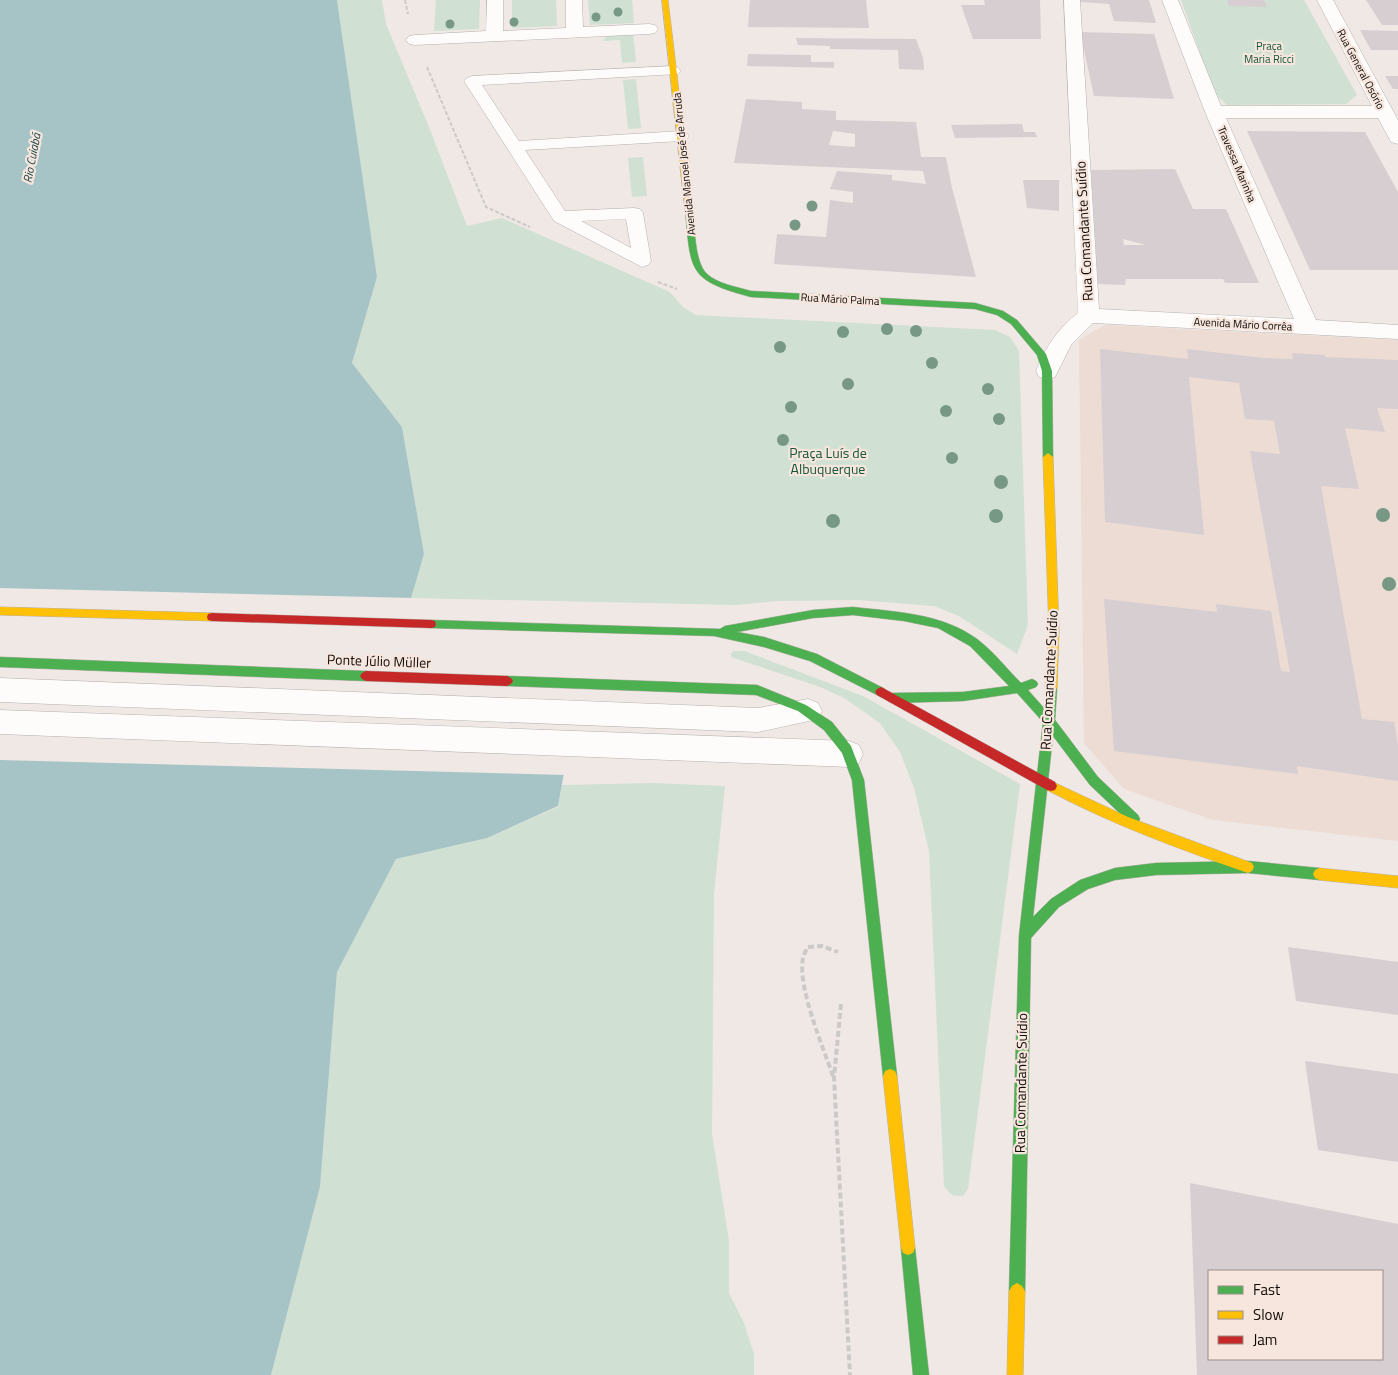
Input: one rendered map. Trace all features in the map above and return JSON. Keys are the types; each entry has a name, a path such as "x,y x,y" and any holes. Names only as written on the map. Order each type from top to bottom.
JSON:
{"main road":[{"name":"Avenida Manoel José de Arruda","path":"665,0 694,255 702,276 723,286 751,294"},
{"name":"Rua Mário Palma","path":"751,294 975,306 1008,317 1027,335 1041,354 1047,370"},
{"name":"Rua Comandante Suídio","path":"1015,1375 1025,936 1049,721 1054,631 1047,370"},
{"path":"0,611 714,632 764,642 813,657 1087,806 1156,836 1248,867"},
{"path":"714,632 813,614 853,611 904,617 940,624 974,643 1049,721 1094,781 1127,813 1156,836"},
{"name":"Ponte Júlio Müller","path":"0,662 757,690 775,696 808,712"},
{"path":"890,698 986,695 1020,689 1052,675"},
{"path":"808,712 822,720 838,736 849,754 854,768 864,826 921,1375"},
{"path":"1025,936 1055,903 1084,884 1116,874 1156,869 1248,867 1398,882"}],"street":[{"path":"494,36 495,0"},
{"path":"574,0 575,32"},
{"name":"Rua Comandante Suídio","path":"1047,370 1054,352 1066,334 1089,316 1072,0"},
{"name":"Travessa Marinha","path":"1170,0 1214,112 1308,327"},
{"name":"Rua General Osório","path":"1325,0 1398,138"},
{"path":"415,40 649,29"},
{"path":"1214,112 1383,112"},
{"name":"Avenida Mário Corrêa","path":"1089,316 1398,332"},
{"path":"0,690 758,720 808,712"},
{"path":"0,722 849,754"}],"lane":[{"path":"560,217 472,81 673,71"},
{"path":"513,146 681,136"}],"path":[{"path":"834,1078 808,998 802,970 803,956 808,947 822,946 837,950 842,955"},
{"path":"842,999 834,1078 850,1375"}],"shaded area":[{"path":"1105,325 1398,340 1398,841 1213,820 1124,789 1084,743 1079,340"}],"green space":[{"name":"Praça Luís de Albuquerque","path":"337,0 382,0 386,24 429,127 467,226 502,218 670,292 683,307 696,315 995,330 1010,337 1019,351 1028,625 1017,654 959,616 934,606 858,600 778,601 736,605 410,598 424,554 402,427 352,363 377,277"},
{"path":"436,0 480,0 479,29 434,31"},
{"path":"512,0 556,0 557,26 512,28"},
{"path":"588,0 632,0 634,23 590,25"},
{"name":"Praça Maria Ricci","path":"1181,0 1304,0 1357,95 1346,104 1227,105 1215,94"},
{"path":"633,32 636,62 622,63 620,40 603,41 612,34"},
{"path":"636,79 641,128 628,129 623,80"},
{"path":"643,157 647,196 632,197 628,158"},
{"path":"734,651 744,651 863,696 1020,784 968,1189 963,1196 952,1194 944,1186 929,851 914,788 900,752 880,723 844,698 820,687 731,657 731,653"},
{"path":"653,783 725,786 714,894 712,1134 729,1241 729,1293 744,1323 754,1354 754,1375 271,1375 320,1187 337,972 396,859 487,838 558,807 562,785"}],"water":[{"name":"Rio Cuiabá","path":"0,0 337,0 377,277 352,363 402,427 424,554 411,598 453,634 568,751 558,806 487,838 396,859 337,972 320,1187 271,1375 0,1375"}],"pier":[{"path":"0,588 414,598 455,632 521,663 553,706 571,751 567,775 0,760"}],"building":[{"path":"750,0 866,0 869,28 748,27"},
{"path":"984,0 1040,0 1041,39 973,39 961,5 985,5"},
{"path":"1080,0 1149,0 1156,23 1114,21 1109,4 1081,2"},
{"path":"1227,0 1264,0 1267,7 1229,6"},
{"path":"1366,0 1398,0 1398,25 1382,25"},
{"path":"1360,30 1398,31 1398,50 1371,50"},
{"path":"1080,32 1154,34 1174,99 1094,96"},
{"path":"796,38 916,39 923,58 924,70 899,69 898,50 830,49 830,46 798,45"},
{"path":"748,54 811,55 811,62 834,62 834,68 747,66"},
{"path":"1385,76 1398,76 1398,89 1393,89"},
{"path":"746,99 802,102 802,109 836,111 836,120 916,122 921,157 946,157 952,188 976,277 774,264 777,234 826,237 830,200 853,203 853,192 830,189 837,171 892,175 892,180 926,184 923,171 734,163","holes":["833,131 855,134 855,147 829,145"]},
{"path":"1022,124 1024,132 1035,132 1037,137 955,138 951,125"},
{"path":"1247,131 1365,132 1398,192 1398,270 1310,270"},
{"path":"1175,169 1193,209 1226,209 1259,283 1225,283 1223,279 1126,279 1125,285 1098,284 1091,170","holes":["1123,239 1146,245 1124,245"]},
{"path":"1023,180 1059,180 1059,211 1027,208"},
{"path":"1100,349 1188,359 1187,349 1264,358 1293,359 1292,353 1325,355 1326,357 1398,360 1398,409 1377,408 1385,432 1345,428 1359,489 1321,486 1362,719 1394,722 1398,746 1398,781 1297,766 1298,774 1114,751 1104,599 1217,612 1216,604 1271,611 1281,671 1290,672 1250,451 1280,454 1274,421 1245,419 1239,383 1189,377 1204,535 1105,522"},
{"path":"1288,947 1398,962 1398,1015 1296,1001"},
{"path":"1305,1061 1398,1074 1398,1162 1318,1150"},
{"path":"1190,1183 1398,1224 1398,1375 1197,1375"}],"traffic: fast":[{"path":"689,209 692,244 696,263 704,276 727,287 751,294 975,306 1000,313 1014,322 1041,354 1047,371 1048,457"},
{"path":"725,630 813,614 853,611 904,617 940,624 974,643 1020,689 1049,721 1094,781 1134,819"},
{"path":"431,624 714,632 764,642 813,657 881,692"},
{"path":"0,662 366,676"},
{"path":"507,681 757,690 802,708 828,726 847,750 858,780 890,1076"},
{"path":"892,698 980,695 997,693 1032,684"},
{"path":"1017,1291 1025,936 1051,688"},
{"path":"1025,936 1055,903 1084,884 1115,874 1156,869 1248,867 1319,874"},
{"path":"908,1248 921,1375"}],"traffic: slow":[{"path":"665,0 689,209"},
{"path":"1048,457 1054,631 1051,688"},
{"path":"0,611 212,617"},
{"path":"1051,786 1123,821 1172,841 1248,867"},
{"path":"1319,874 1398,882"},
{"path":"890,1076 908,1248"},
{"path":"1015,1375 1017,1291"}],"traffic: jam":[{"path":"212,617 431,624"},
{"path":"366,676 507,681"},
{"path":"881,692 1051,786"}]}
